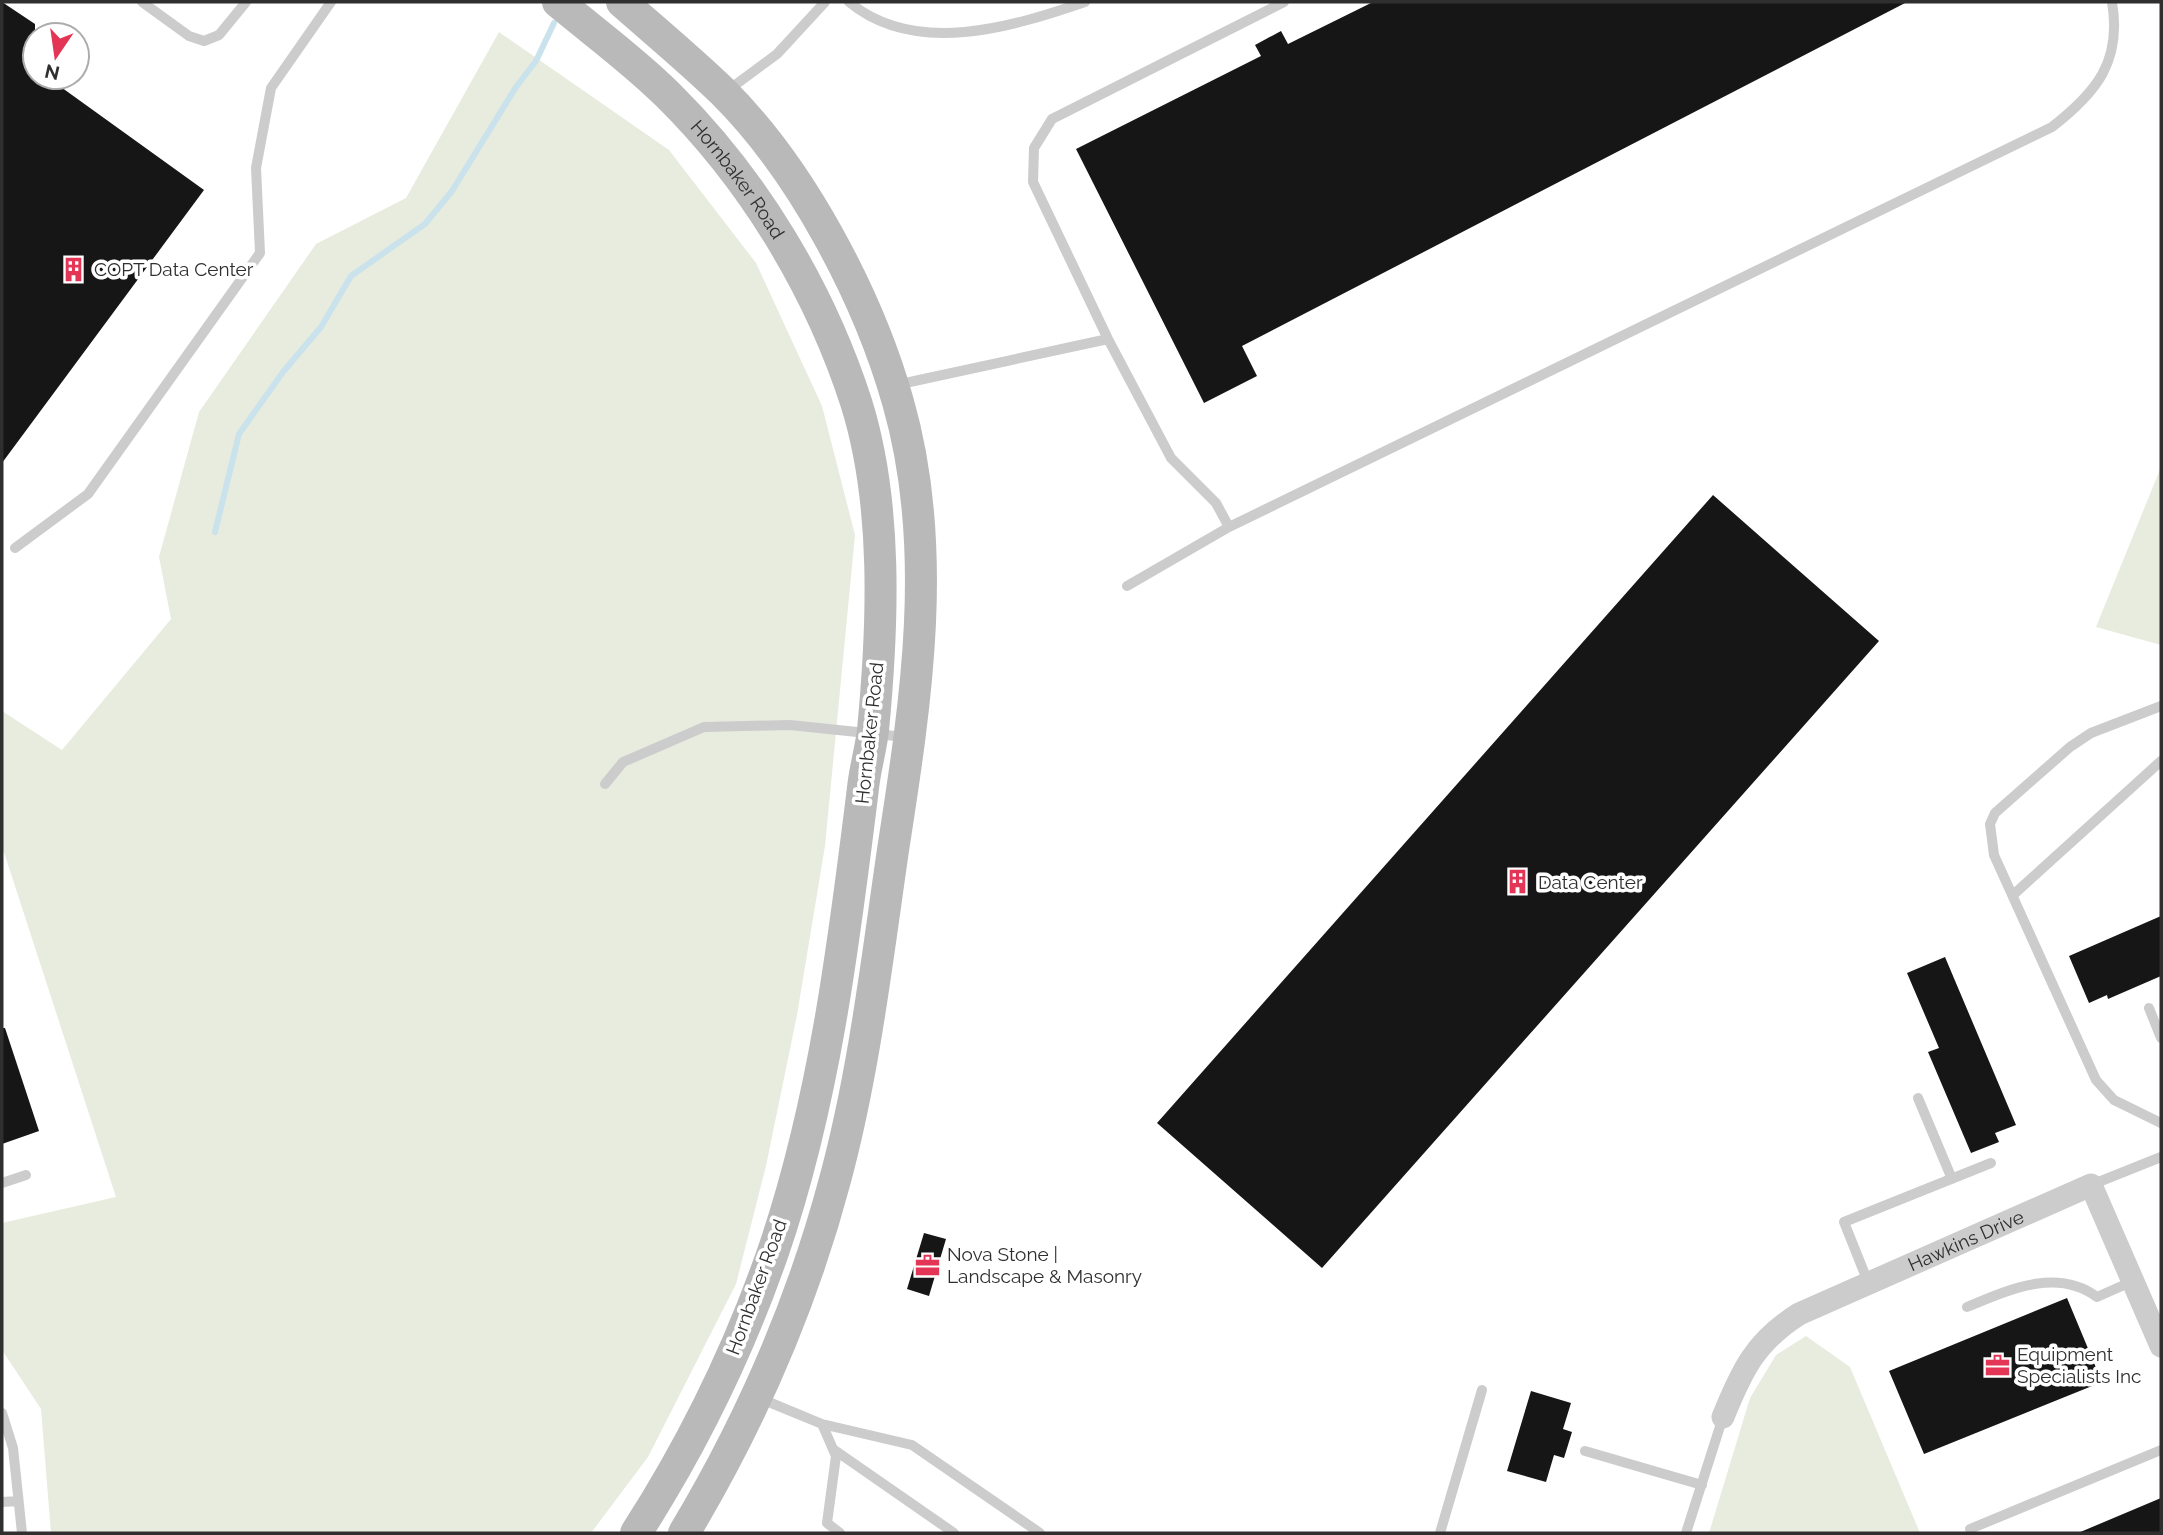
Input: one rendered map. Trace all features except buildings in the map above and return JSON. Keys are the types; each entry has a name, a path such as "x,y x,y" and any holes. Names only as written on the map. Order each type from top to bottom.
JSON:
{"main road":[{"name":"Hornbaker Road","path":"558,2 666,93 724,156 788,250 824,318 856,404 870,474 881,569 873,734 826,1034 805,1142 773,1250 722,1376 663,1492 636,1533"},
{"name":"Hornbaker Road","path":"622,2 724,93 765,140 828,236 867,314 893,386 914,472 921,542 922,613 899,813 850,1117 821,1233 757,1396 728,1456 684,1533"}],"street":[{"path":"2091,1185 2161,1346"},
{"name":"Hawkins Drive","path":"1723,1417 1751,1357 1764,1339 1799,1314 2091,1185"}],"lane":[{"path":"142,2 189,36 204,41 219,35 246,2"},
{"path":"724,93 777,54 825,2"},
{"path":"849,2 887,26 950,33 993,30 1084,2"},
{"path":"1229,527 1216,503 1171,458 1108,339 1034,182 1034,148 1052,119 1284,2"},
{"path":"1127,586 1229,527 2052,127 2083,103 2101,80 2110,55 2116,25 2112,2"},
{"path":"15,548 88,494 260,253 256,168 271,88 328,3"},
{"path":"893,386 1108,339"},
{"path":"2161,706 2091,733 2070,747 1995,813 1990,824 1990,839 2013,895 2096,1080 2114,1100 2161,1123"},
{"path":"605,785 623,762 704,727 790,725 908,738"},
{"path":"2013,895 2161,761"},
{"path":"2149,1008 2161,1038"},
{"path":"1918,1098 1952,1179"},
{"path":"2091,1185 2161,1157"},
{"path":"1868,1282 1844,1222 1991,1163"},
{"path":"2,1183 26,1175"},
{"path":"1967,1307 2022,1284 2066,1283 2084,1287 2097,1297 2133,1281"},
{"path":"1440,1533 1482,1390"},
{"path":"757,1396 822,1424 912,1445 1040,1533"},
{"path":"2,1413 13,1448 22,1533"},
{"path":"1686,1533 1723,1417"},
{"path":"822,1424 836,1456 827,1523 840,1533"},
{"path":"833,1449 954,1533"},
{"path":"1970,1528 2161,1450"},
{"path":"1585,1451 1702,1485"},
{"path":"2,1502 18,1501"}],"shaded area":[{"path":"499,32 669,150 756,263 822,406 855,535 825,846 797,1015 766,1166 736,1284 648,1457 591,1533 51,1533 41,1409 2,1350 2,1223 116,1197 2,846 2,711 62,750 171,619 159,557 199,412 316,244 406,198"},
{"path":"2161,467 2161,645 2096,627"},
{"path":"1806,1336 1850,1367 1920,1533 1709,1533 1750,1398 1776,1355"}],"waterway":[{"path":"215,532 239,434 283,372 321,327 351,276 425,224 452,191 516,87 536,61 554,23"}],"place":[{"name":"COPT Data Center","path":"74,269"},
{"name":"Data Center","path":"1518,882"},
{"name":"Nova Stone | Landscape & Masonry","path":"927,1265"},
{"name":"Equipment Specialists Inc","path":"1997,1365"}]}
